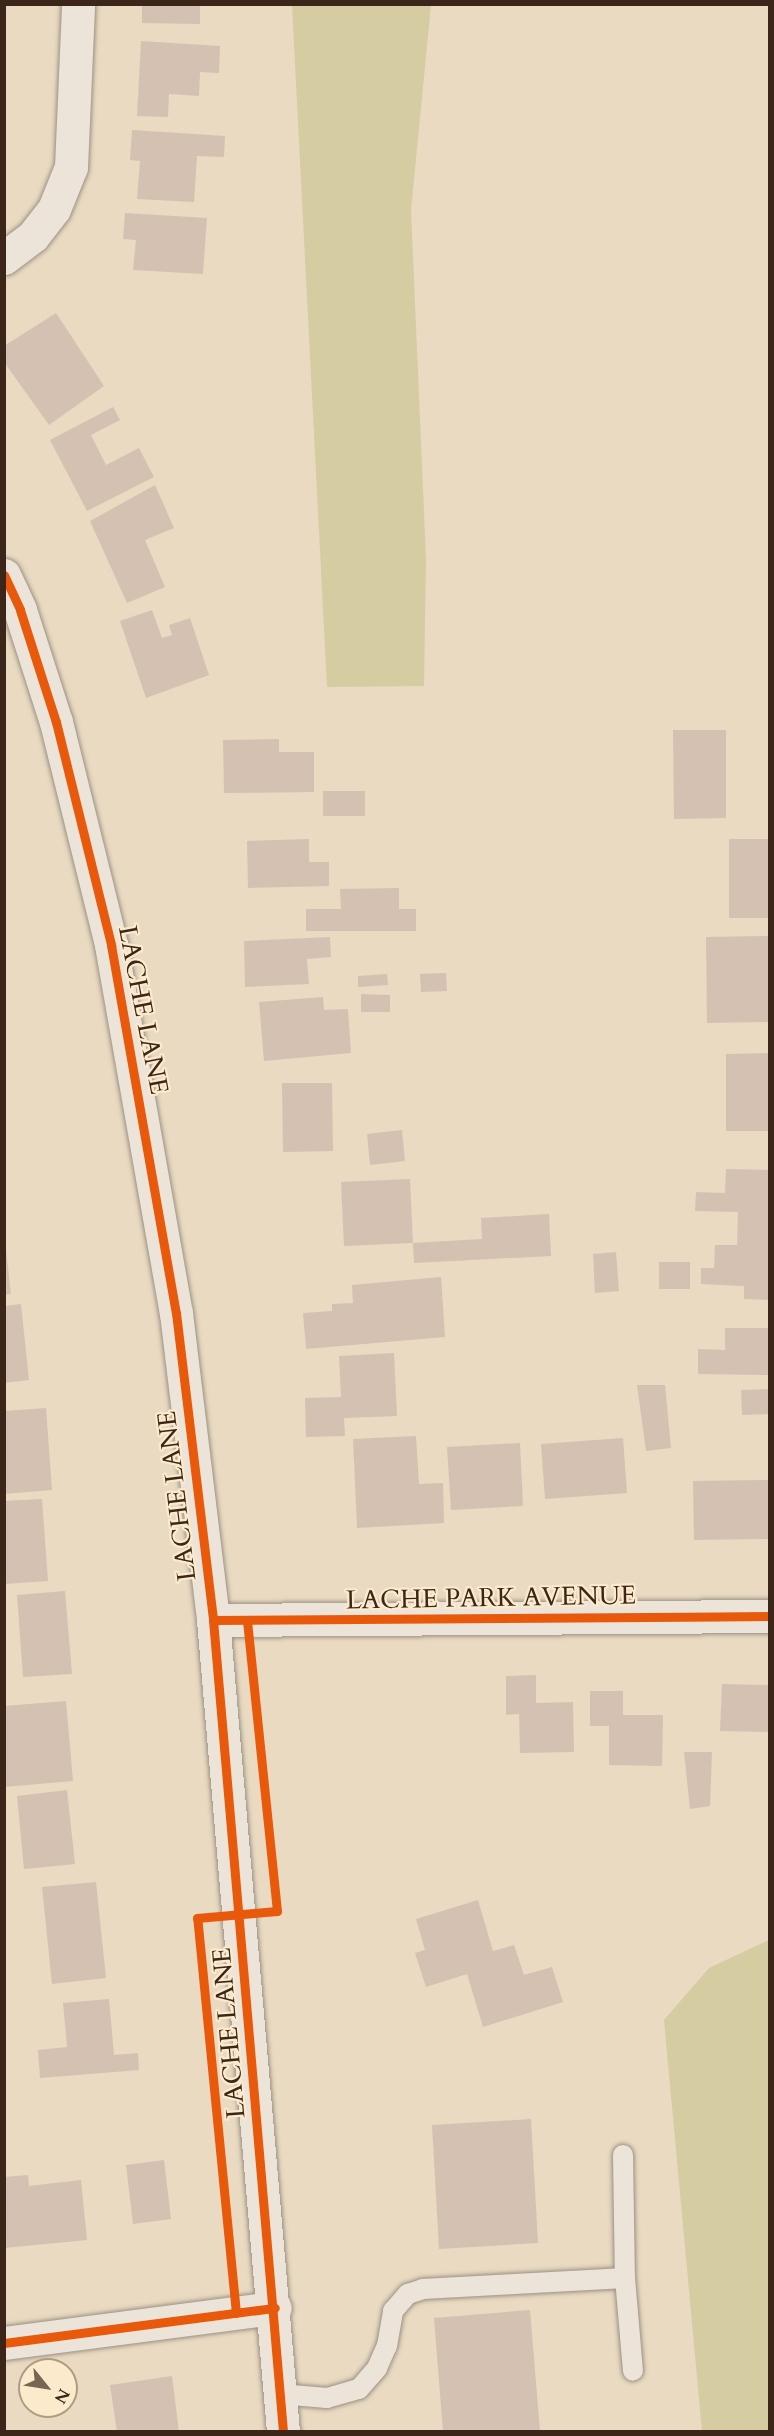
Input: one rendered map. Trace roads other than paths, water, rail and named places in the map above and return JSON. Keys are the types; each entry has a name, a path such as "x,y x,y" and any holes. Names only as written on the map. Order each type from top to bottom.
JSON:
{"street":[{"path":"4,258 33,236 54,210 71,167 78,4"},
{"name":"LACHE LANE","path":"4,575 20,610 56,722 111,945 176,1313 213,1620 275,2308 283,2432"},
{"name":"LACHE PARK AVENUE","path":"213,1620 770,1616"},
{"path":"4,2343 275,2308"}],"lane":[{"path":"623,2155 625,2278 633,2371"},
{"path":"280,2394 327,2398 359,2389 382,2357 393,2311 408,2294 423,2289 625,2278"}]}
